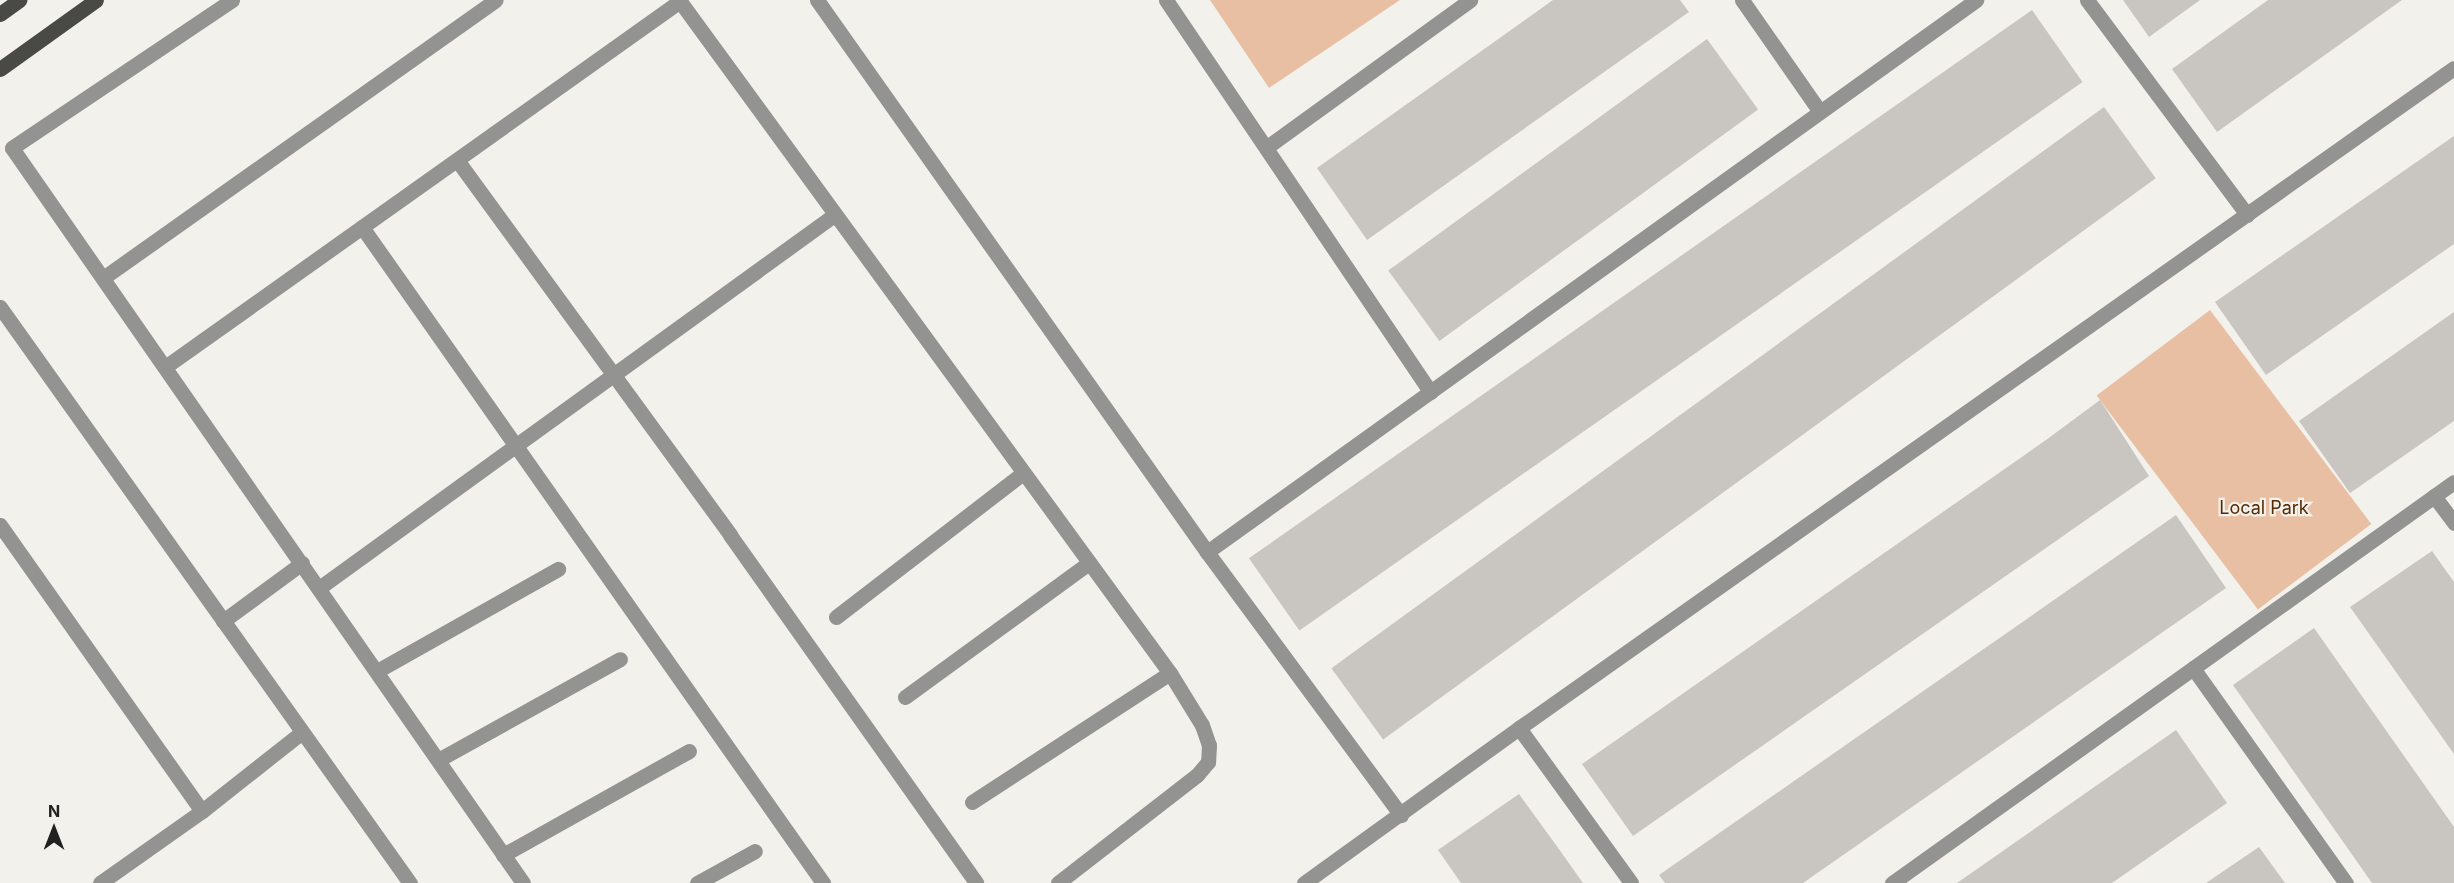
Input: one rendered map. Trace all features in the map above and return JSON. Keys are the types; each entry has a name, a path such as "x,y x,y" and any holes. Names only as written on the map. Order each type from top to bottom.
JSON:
{"main road":[{"path":"0,14 19,0"},
{"path":"0,69 96,0"}],"street":[{"path":"232,0 12,148 523,883"},
{"path":"103,278 496,0"},
{"path":"818,0 1208,552 1401,815"},
{"path":"1166,0 1430,392"},
{"path":"1267,147 1470,0"},
{"path":"1742,0 1820,112"},
{"path":"1208,552 1976,0"},
{"path":"2086,0 2247,215"},
{"path":"165,367 679,1 1170,673 1202,725 1209,745 1208,762 1197,775 1058,883"},
{"path":"1304,883 1519,728 2454,68"},
{"path":"457,160 730,535 976,883"},
{"path":"319,588 834,215"},
{"path":"362,227 823,883"},
{"path":"0,307 410,883"},
{"path":"836,617 1023,473"},
{"path":"1892,883 2454,482"},
{"path":"2434,496 2454,523"},
{"path":"0,525 202,811"},
{"path":"224,621 302,563"},
{"path":"904,697 1089,563"},
{"path":"377,671 558,569"},
{"path":"438,760 620,659"},
{"path":"2193,668 2346,883"},
{"path":"972,802 1170,673"},
{"path":"1519,728 1631,883"},
{"path":"100,883 202,811 302,732"},
{"path":"503,855 689,751"},
{"path":"697,883 754,851"}],"green space":[{"path":"1210,0 1400,0 1269,88"},
{"name":"Local Park","path":"2210,310 2371,524 2258,609 2097,395"}],"building":[{"path":"1553,0 1680,0 1689,12 1367,240 1317,168"},
{"path":"2123,0 2200,0 2149,37"},
{"path":"2268,0 2402,0 2217,132 2172,69"},
{"path":"2032,10 2082,82 1299,630 1249,558"},
{"path":"1707,39 1758,109 1439,341 1388,271"},
{"path":"2104,107 2156,178 1383,740 1331,668"},
{"path":"2454,136 2454,244 2266,375 2215,302"},
{"path":"2454,312 2454,421 2350,493 2299,421"},
{"path":"2100,400 2149,476 1633,836 1582,764"},
{"path":"2176,515 2226,588 1803,883 1665,883 1659,875"},
{"path":"2432,551 2454,582 2454,754 2350,607"},
{"path":"2314,628 2454,827 2454,883 2372,883 2233,685"},
{"path":"2176,730 2227,803 2112,883 1957,883"},
{"path":"1519,794 1583,883 1461,883 1438,850"},
{"path":"2259,847 2285,883 2206,883"}]}
